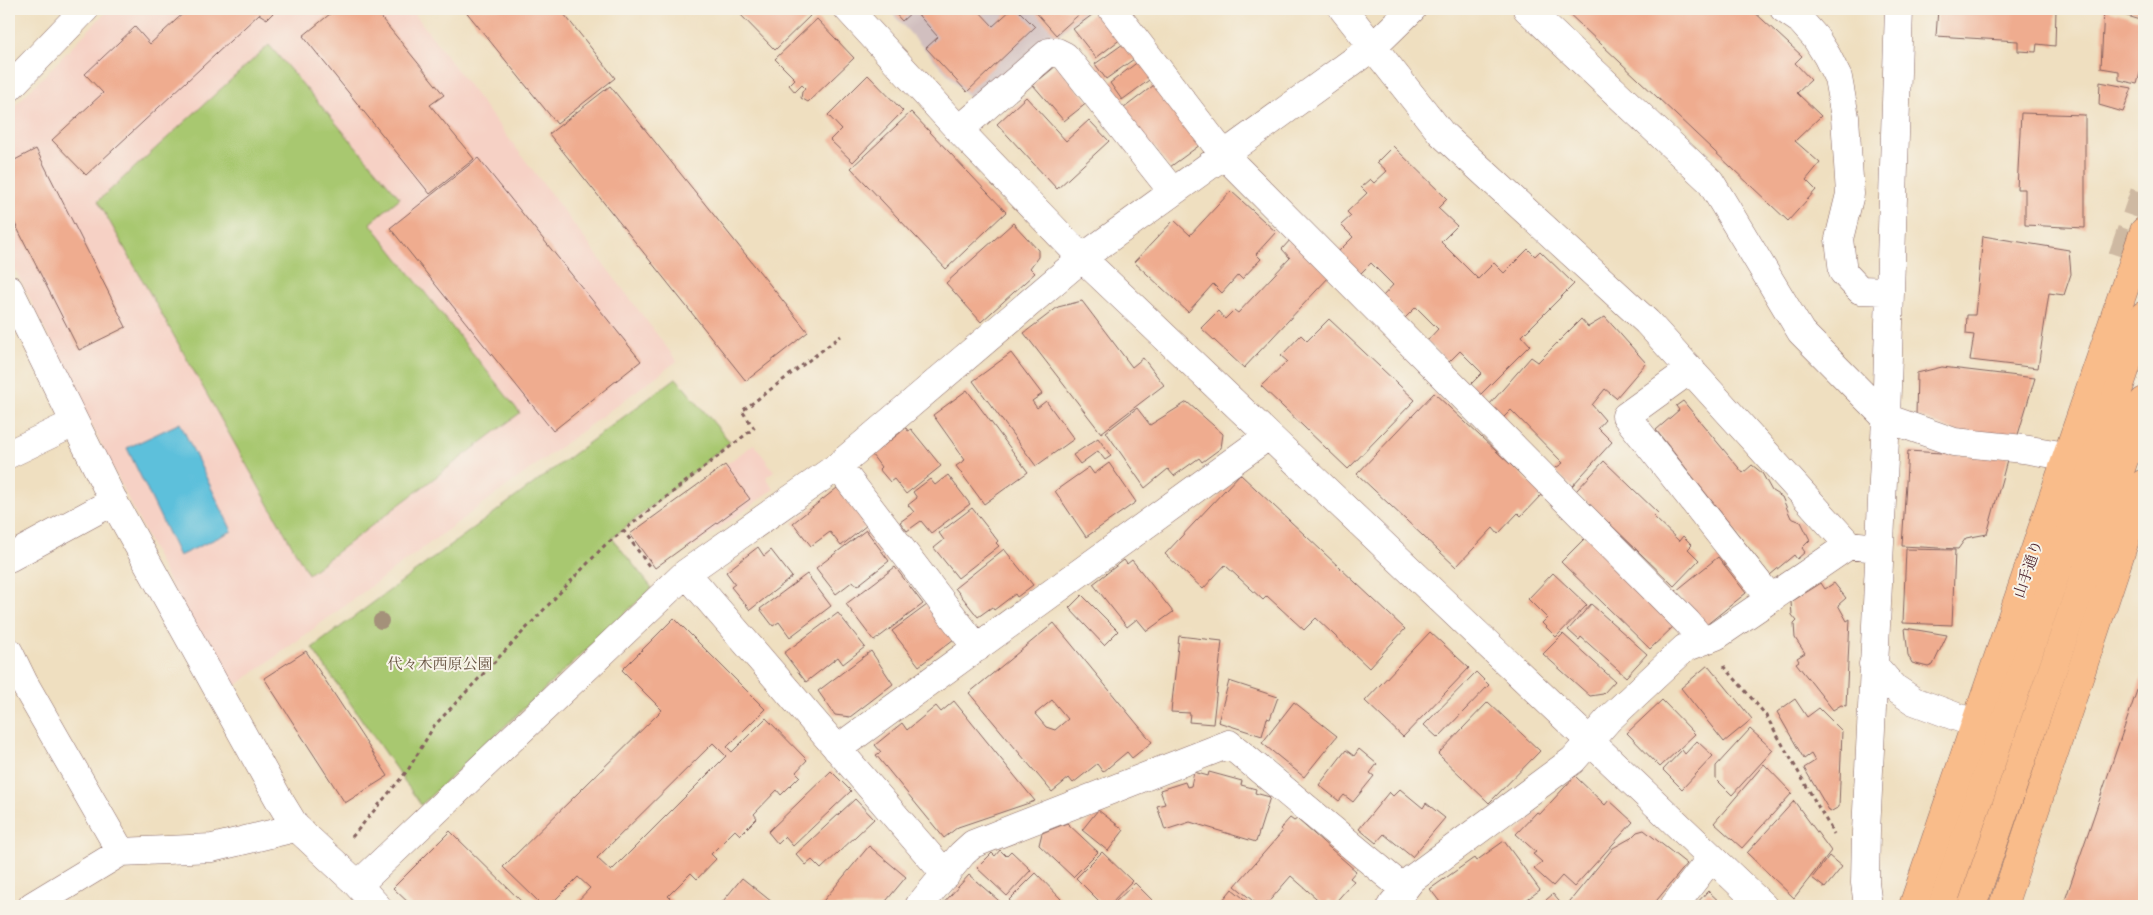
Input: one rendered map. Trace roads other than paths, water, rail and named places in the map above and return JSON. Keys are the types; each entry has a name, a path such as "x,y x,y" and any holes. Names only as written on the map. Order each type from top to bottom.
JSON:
{"main road":[{"name":"山手通り","path":"1913,906 2144,231"},
{"path":"1942,906 2144,315"},
{"path":"1972,906 2144,401"},
{"path":"2002,906 2138,521 2144,483"}],"street":[{"path":"9,88 85,9"},
{"path":"848,9 959,130 1082,258 1710,858 1763,906"},
{"path":"1112,9 1224,155 1687,622 1703,641"},
{"path":"1343,9 1441,133 1648,322 1849,545"},
{"path":"358,886 686,573 838,466 1082,258 1374,46 1412,9"},
{"path":"1526,9 1710,181 1802,332 1886,418 1954,442 2066,456"},
{"path":"1784,9 1800,20 1815,37 1838,78 1845,117 1850,194 1839,239 1842,272 1860,290 1890,291"},
{"path":"1868,906 1866,832 1878,548 1886,418 1899,9"},
{"path":"959,130 1049,52 1058,52 1065,56 1173,192"},
{"path":"10,293 114,501 295,826 377,906"},
{"path":"1691,369 1626,416 1771,599"},
{"path":"9,454 74,423"},
{"path":"837,749 1268,436"},
{"path":"838,466 977,648"},
{"path":"9,558 114,501"},
{"path":"920,906 962,854 973,844 1229,744 1398,898 1412,879 1573,760 1608,720 1685,648 1716,636 1849,545 1878,548"},
{"path":"686,573 946,874"},
{"path":"9,652 16,688 122,852"},
{"path":"1873,664 1892,687 1914,700 1976,724"},
{"path":"32,906 122,852 212,848 295,826"},
{"path":"1674,906 1710,858"}],"water":[{"path":"180,423 232,531 179,556 127,448"}],"tunnel":[{"path":"2122,257 2144,193"}],"park label":[{"name":"代々木西原公園","path":"440,664"}]}
